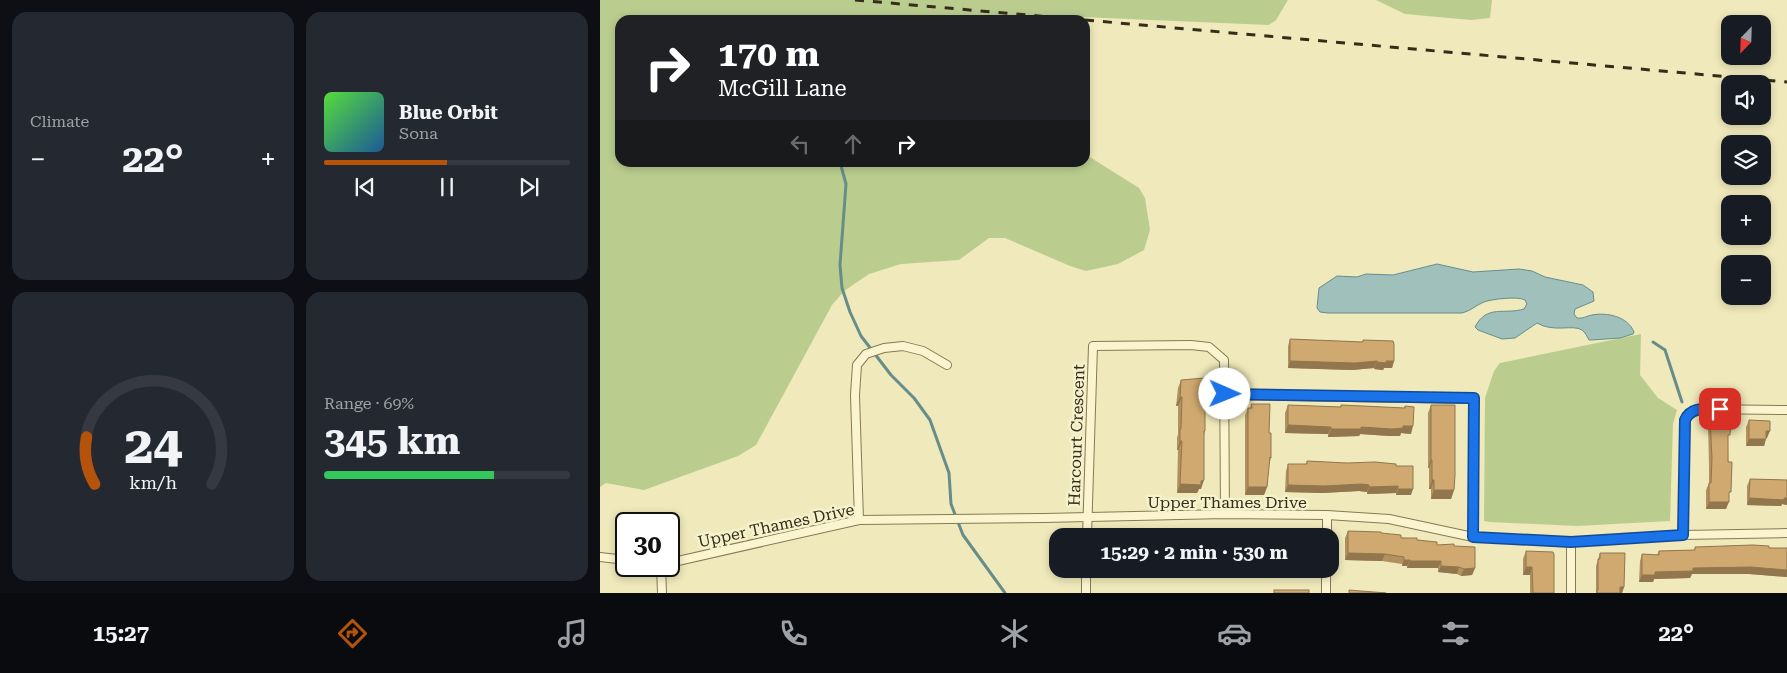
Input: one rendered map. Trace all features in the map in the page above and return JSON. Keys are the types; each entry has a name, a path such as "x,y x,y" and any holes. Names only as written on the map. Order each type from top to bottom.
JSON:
{"street":[{"name":"Harcourt Crescent","path":"1087,517 1093,346 1192,345 1210,347 1224,360 1225,514"},
{"path":"859,520 855,395 856,365 866,354 884,348 903,346 923,351 947,365"},
{"path":"1225,394 1474,398 1473,537"},
{"path":"1683,535 1685,420 1689,414 1694,410 1703,409 1787,410"},
{"name":"Upper Thames Drive","path":"680,561 859,520 1225,514 1327,515 1389,519 1473,537 1571,542 1683,535 1787,533"},
{"path":"1327,515 1327,528"},
{"path":"1087,517 1087,528"},
{"path":"1570,593 1571,542"},
{"path":"600,557 615,559"},
{"path":"661,577 662,593"},
{"path":"1086,578 1086,593"},
{"path":"1326,578 1326,593"}],"green space":[{"path":"600,0 1288,0 1276,20 1269,25 1090,17 1090,15 615,15 615,167 1090,167 1090,157 1139,188 1145,198 1150,230 1144,250 1118,264 1086,271 1005,238 989,238 959,260 901,264 869,274 844,291 832,305 756,445 738,456 644,490 606,483 600,487"},
{"path":"1376,0 1492,0 1490,18 1471,20 1405,14"},
{"path":"1641,334 1640,375 1658,398 1677,410 1673,424 1670,521 1577,526 1484,521 1485,398 1494,371 1500,363"}],"water":[{"path":"1437,264 1473,272 1519,269 1583,285 1593,292 1594,301 1575,309 1574,314 1577,318 1598,314 1611,315 1622,319 1634,332 1620,338 1589,340 1584,332 1578,328 1556,328 1537,323 1515,338 1502,339 1478,330 1475,327 1485,315 1524,309 1527,304 1525,300 1517,298 1488,301 1462,313 1328,313 1320,312 1317,308 1319,288 1337,276 1393,275"}],"building":[{"path":"1290,339 1363,342 1363,340 1393,341 1394,361 1386,361 1386,363 1377,361 1355,363 1290,361"},
{"path":"1205,378 1203,405 1205,405 1204,480 1201,481 1201,485 1180,484 1182,441 1180,441 1181,380"},
{"path":"1251,404 1270,404 1269,433 1271,433 1271,458 1267,487 1248,487 1248,408 1252,408"},
{"path":"1288,405 1414,407 1413,426 1392,429 1361,427 1361,429 1331,429 1331,427 1288,425"},
{"path":"1431,405 1455,405 1454,490 1434,490 1431,459"},
{"path":"1710,418 1731,418 1730,435 1728,435 1728,462 1732,462 1729,502 1709,502 1712,458"},
{"path":"1749,420 1770,421 1770,431 1766,431 1766,439 1749,439"},
{"path":"1307,461 1375,462 1396,464 1396,466 1413,466 1413,489 1398,489 1398,486 1369,487 1369,485 1362,484 1288,485 1288,464 1307,464"},
{"path":"1750,479 1787,480 1787,498 1784,498 1784,500 1749,498"},
{"path":"1348,531 1381,532 1401,535 1401,538 1417,538 1417,540 1437,542 1437,545 1454,544 1454,546 1475,547 1475,568 1464,569 1441,566 1441,561 1410,561 1404,560 1404,557 1385,554 1348,553"},
{"path":"1769,546 1769,548 1787,548 1787,570 1751,567 1693,568 1693,571 1655,572 1655,575 1642,575 1642,554 1659,555 1659,551 1695,550 1695,547"},
{"path":"1526,551 1553,552 1554,593 1533,593 1532,567 1526,567"},
{"path":"1600,553 1625,553 1624,587 1620,587 1620,593 1597,593 1598,559 1600,559"},
{"path":"1274,590 1309,590 1309,593 1274,593"},
{"path":"1349,590 1386,593 1349,593"}],"waterway":[{"path":"841,167 846,184 840,265 842,288 850,312 861,336 891,375 914,398 930,420 949,473 951,504 963,535 1005,593"},
{"path":"1653,342 1665,350 1682,402"}],"railway":[{"path":"855,0 1028,15"},
{"path":"1090,20 1787,82"}],"route":[{"path":"1225,394 1474,398 1473,537 1571,542 1683,535 1685,420 1694,410 1720,409"}]}
